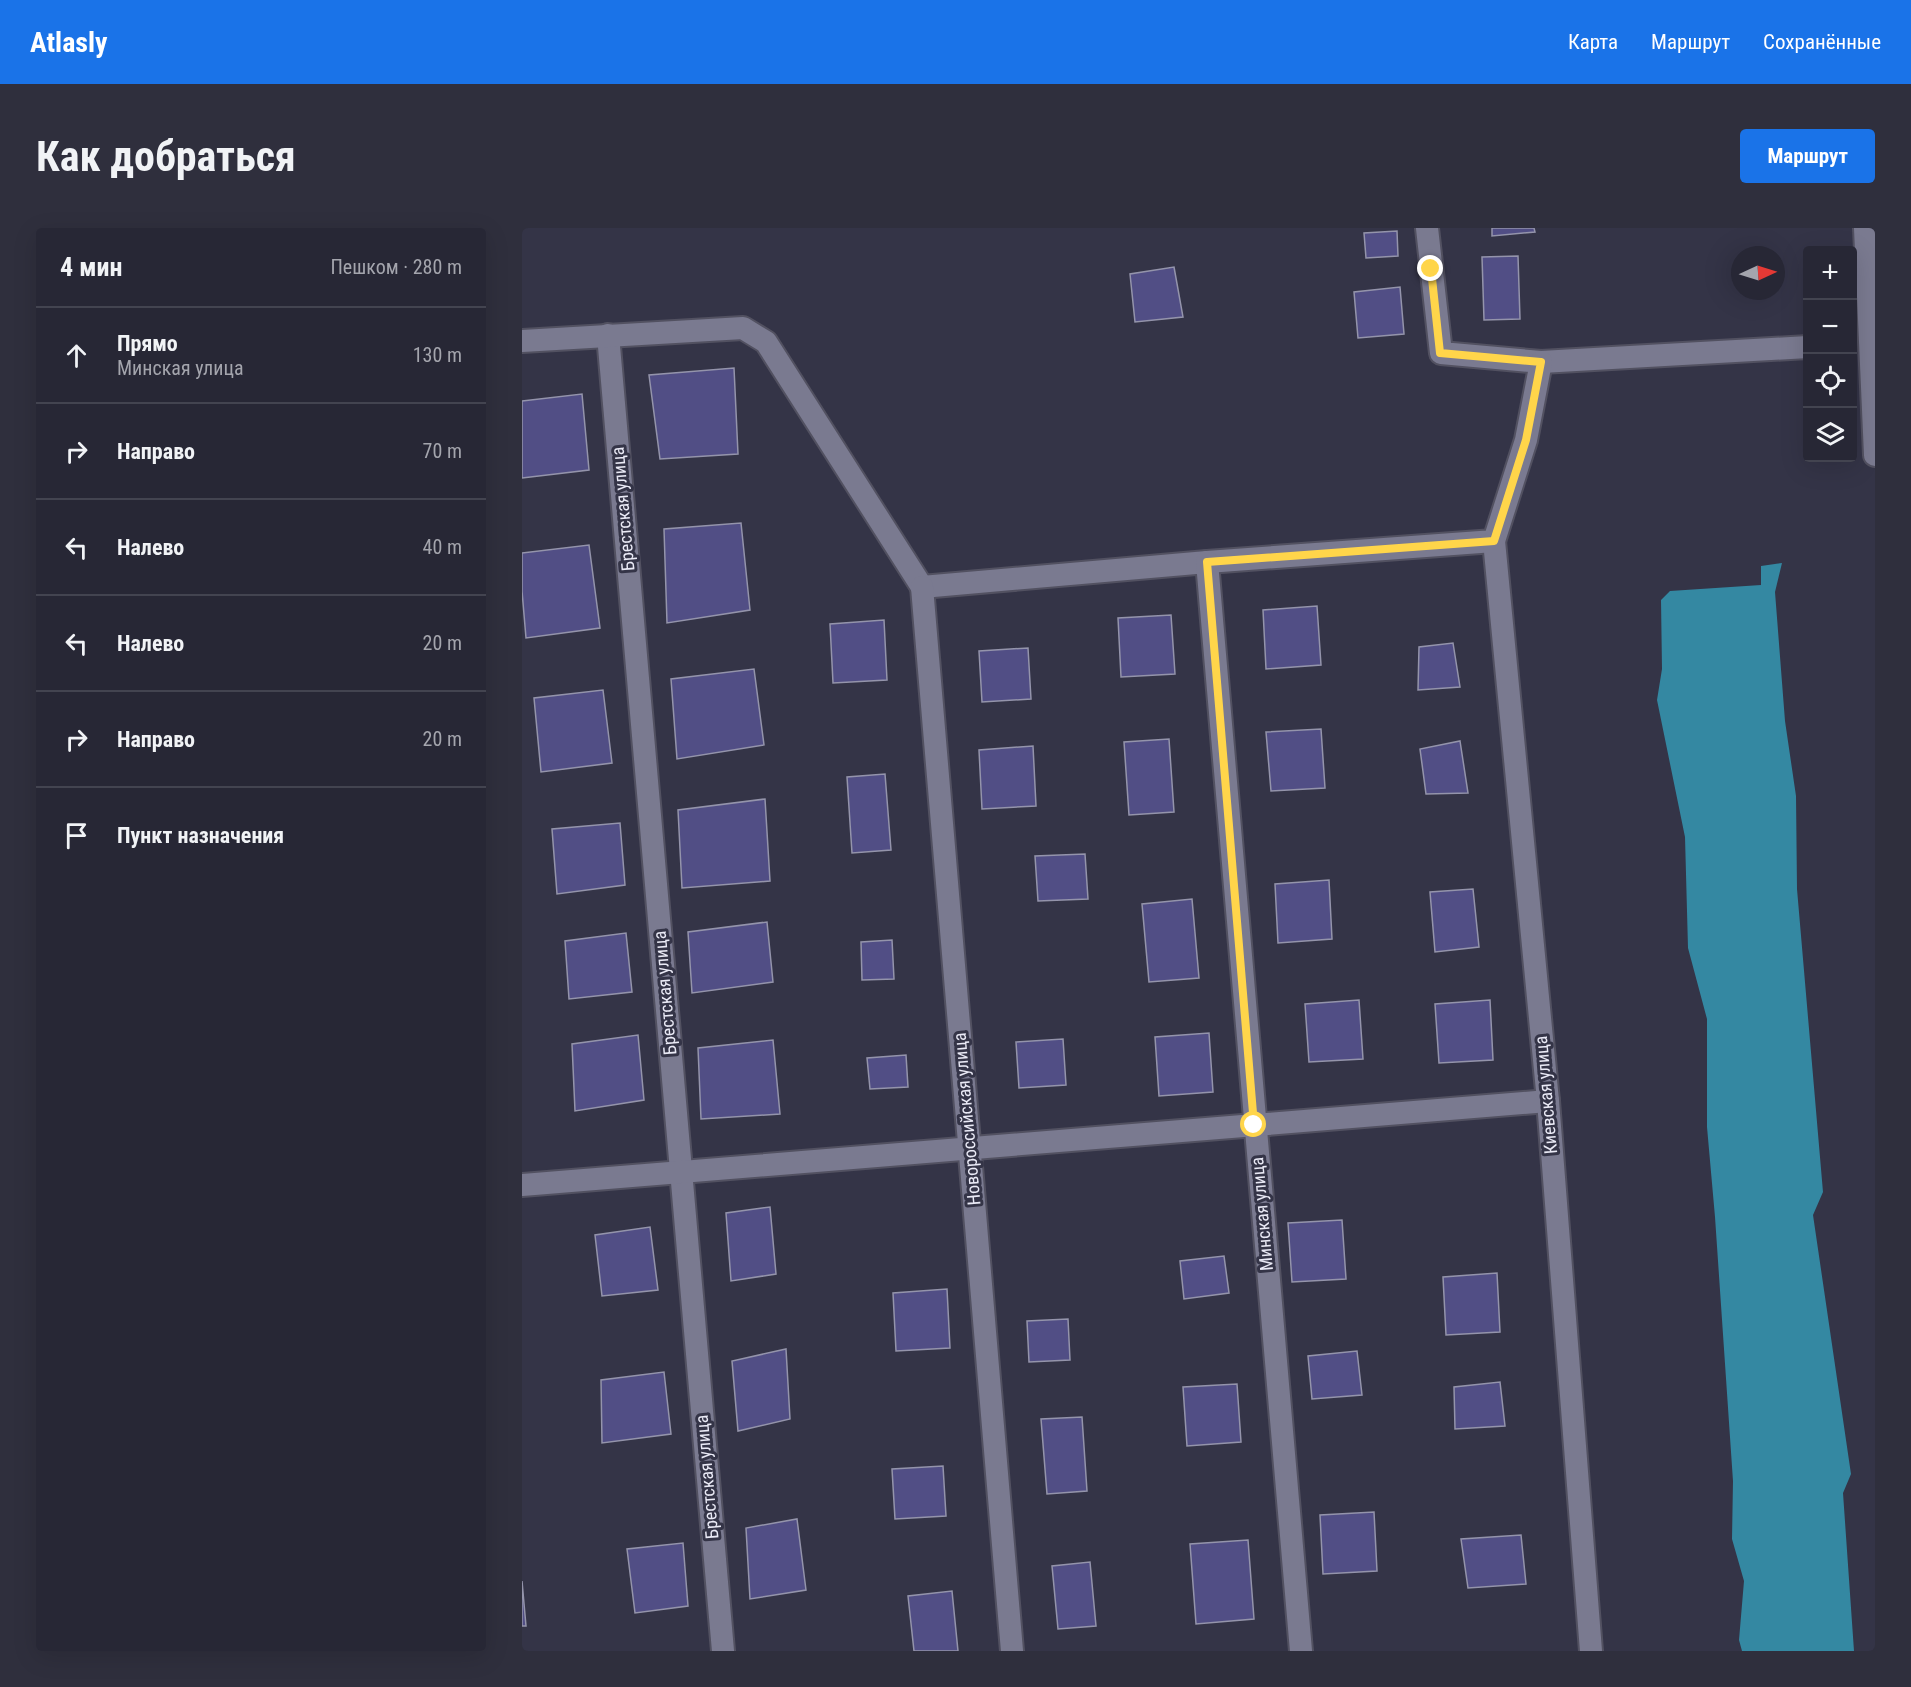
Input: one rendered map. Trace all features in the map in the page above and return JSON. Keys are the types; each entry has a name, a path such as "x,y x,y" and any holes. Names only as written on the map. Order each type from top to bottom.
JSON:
{"street":[{"path":"1427,228 1440,353 1541,362 1803,346"},
{"path":"1865,228 1861,343 1875,455"},
{"path":"522,341 743,328 766,342 922,587 1207,562 1494,541 1526,440 1541,362"},
{"name":"Брестская улица","path":"608,335 723,1651"},
{"name":"Киевская улица","path":"1494,541 1548,1101 1591,1651"},
{"name":"Минская улица","path":"1207,562 1301,1651"},
{"name":"Новороссийская улица","path":"922,587 1012,1651"},
{"path":"522,1185 1548,1101"}],"water":[{"path":"1782,563 1775,592 1785,721 1796,796 1797,889 1823,1192 1813,1215 1851,1474 1843,1493 1854,1651 1742,1651 1739,1640 1744,1581 1732,1539 1733,1481 1707,1127 1707,1019 1688,948 1685,837 1657,700 1662,669 1661,600 1670,591 1761,585 1761,566"}],"building":[{"path":"1492,228 1534,228 1535,232 1492,236"},
{"path":"1397,231 1398,256 1366,258 1364,233"},
{"path":"1518,256 1520,319 1484,320 1482,257"},
{"path":"1174,267 1183,317 1135,322 1130,274"},
{"path":"1400,287 1404,334 1358,338 1354,292"},
{"path":"734,368 738,454 660,459 649,375"},
{"path":"582,394 589,470 522,478 522,401"},
{"path":"741,523 750,610 667,623 664,529"},
{"path":"589,545 600,628 526,638 522,553"},
{"path":"1317,606 1321,665 1266,669 1263,610"},
{"path":"1171,615 1175,674 1121,677 1118,618"},
{"path":"884,620 887,680 833,683 830,624"},
{"path":"1453,643 1460,687 1418,690 1419,647"},
{"path":"1028,648 1031,699 982,702 979,651"},
{"path":"754,669 764,745 677,759 671,679"},
{"path":"603,690 612,763 541,772 534,698"},
{"path":"1321,729 1325,788 1271,791 1266,732"},
{"path":"1169,739 1174,812 1129,815 1124,742"},
{"path":"1460,741 1468,793 1426,794 1420,749"},
{"path":"1033,746 1036,806 982,809 979,750"},
{"path":"885,774 891,850 852,853 847,777"},
{"path":"765,799 770,881 682,888 678,810"},
{"path":"620,823 625,885 557,894 552,829"},
{"path":"1085,854 1088,899 1038,901 1035,856"},
{"path":"1329,880 1332,939 1278,943 1275,884"},
{"path":"1473,889 1479,947 1435,952 1430,892"},
{"path":"1192,899 1199,978 1149,982 1142,904"},
{"path":"767,922 773,982 692,993 688,932"},
{"path":"626,933 632,992 569,999 565,941"},
{"path":"892,940 894,979 862,980 861,942"},
{"path":"1359,1000 1363,1059 1309,1062 1305,1004"},
{"path":"1490,1000 1493,1060 1439,1063 1435,1004"},
{"path":"1209,1033 1213,1092 1159,1096 1155,1037"},
{"path":"638,1035 644,1100 575,1111 572,1044"},
{"path":"1063,1039 1066,1085 1019,1088 1016,1042"},
{"path":"773,1040 780,1114 701,1119 698,1048"},
{"path":"906,1055 908,1087 870,1089 867,1058"},
{"path":"770,1207 776,1274 731,1281 726,1213"},
{"path":"1342,1220 1346,1279 1292,1282 1288,1223"},
{"path":"650,1227 658,1290 602,1296 595,1235"},
{"path":"1224,1256 1229,1293 1184,1299 1180,1261"},
{"path":"1497,1273 1500,1332 1446,1335 1443,1277"},
{"path":"947,1289 950,1348 896,1351 893,1293"},
{"path":"1068,1319 1070,1360 1029,1362 1027,1321"},
{"path":"786,1349 790,1419 738,1431 732,1361"},
{"path":"1357,1351 1362,1395 1312,1399 1308,1356"},
{"path":"664,1372 671,1434 602,1443 601,1380"},
{"path":"1500,1382 1505,1426 1455,1429 1454,1387"},
{"path":"1237,1384 1241,1442 1187,1446 1183,1387"},
{"path":"1082,1417 1087,1491 1047,1494 1041,1419"},
{"path":"943,1466 946,1516 895,1519 892,1469"},
{"path":"1374,1512 1377,1571 1323,1574 1320,1515"},
{"path":"797,1519 806,1590 750,1599 746,1528"},
{"path":"1521,1535 1526,1584 1468,1588 1461,1539"},
{"path":"1248,1540 1254,1619 1196,1624 1190,1544"},
{"path":"683,1543 688,1606 635,1613 627,1549"},
{"path":"1090,1562 1096,1626 1058,1629 1052,1566"},
{"path":"522,1581 526,1626 522,1626"},
{"path":"952,1591 958,1651 914,1651 908,1596"}],"route":[{"path":"1254,1125 1207,562 1494,541 1526,440 1541,362 1440,353 1431,269"}]}
